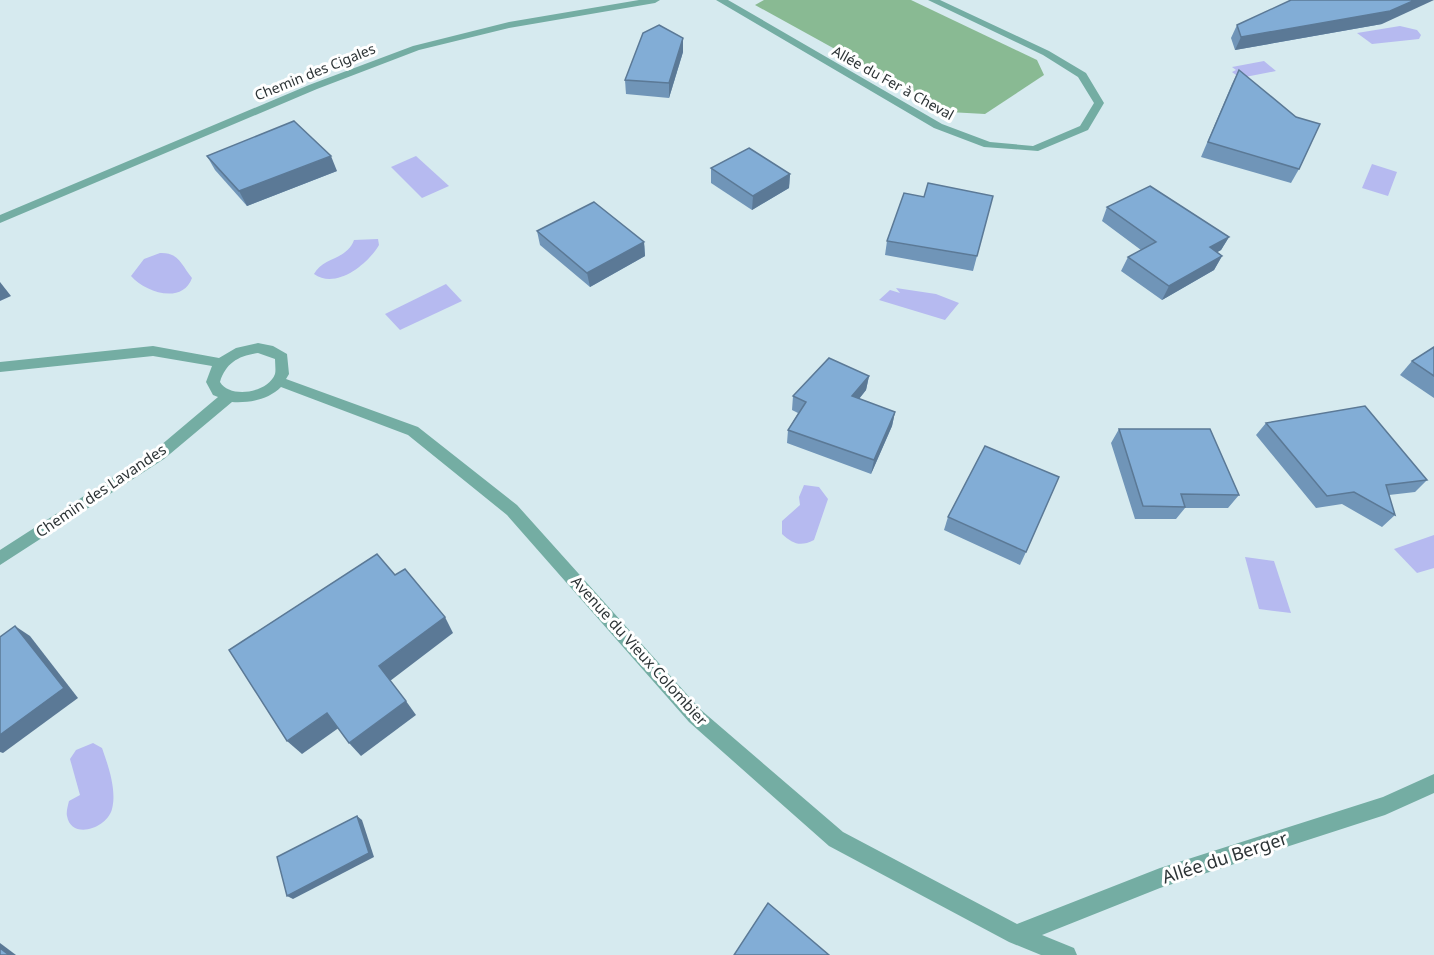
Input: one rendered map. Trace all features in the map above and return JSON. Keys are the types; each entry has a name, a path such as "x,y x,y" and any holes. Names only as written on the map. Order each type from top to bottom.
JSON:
{"street":[{"name":"Chemin des Cigales","path":"0,219 313,87 416,48 509,25 655,0"},
{"name":"Allée du Fer à Cheval","path":"721,0 938,126 988,145 1034,149 1084,128 1099,103 1082,75 1046,53 933,0"},
{"path":"247,349 268,349 282,357 284,372 278,381 258,395 245,398 228,397 216,390 212,382 214,374 222,363 247,349"},
{"path":"0,367 153,351 222,363"},
{"name":"Avenue du Vieux Colombier","path":"278,381 413,431 512,510 695,716 836,839 1016,935 1067,955"},
{"name":"Chemin des Lavandes","path":"0,558 159,455 228,397"},
{"name":"Allée du Berger","path":"1016,935 1160,878 1385,806 1434,783"}],"green space":[{"path":"764,0 911,0 1037,60 1044,75 985,114 949,112 755,5"}],"water":[{"path":"1400,26 1417,30 1421,35 1419,39 1372,44 1357,33"},
{"path":"1264,61 1276,71 1240,78 1232,72 1236,70 1232,67"},
{"path":"416,156 449,186 422,198 391,167"},
{"path":"1372,164 1397,172 1388,196 1362,188"},
{"path":"378,239 379,245 374,252 351,273 332,279 314,274 323,264 351,247 354,240"},
{"path":"160,253 176,257 192,278 180,291 163,293 154,291 131,276 144,259"},
{"path":"446,284 462,301 400,330 385,314"},
{"path":"896,288 936,294 959,303 945,320 879,300 890,290 900,293"},
{"path":"804,485 819,487 828,499 814,540 801,544 793,542 782,534 782,521 800,505 799,497"},
{"path":"1434,535 1434,568 1417,573 1394,549"},
{"path":"1245,557 1274,561 1291,613 1259,609"},
{"path":"93,743 102,748 111,778 113,802 109,816 103,822 82,830 75,828 67,816 69,801 80,795 70,759 76,750"}],"building":[{"path":"1291,0 1415,0 1390,11 1241,37 1237,25"},
{"path":"659,25 683,38 669,83 625,80 643,33"},
{"path":"1239,70 1296,117 1320,124 1299,169 1208,142"},
{"path":"294,121 331,156 239,191 207,156"},
{"path":"749,148 790,174 753,196 711,168"},
{"path":"928,183 993,196 977,256 887,241 904,193 924,197"},
{"path":"1150,186 1229,237 1210,247 1222,256 1169,286 1128,257 1156,242 1107,207"},
{"path":"594,202 644,242 587,273 537,231"},
{"path":"1434,347 1434,376 1412,361"},
{"path":"829,358 869,376 852,396 895,412 874,460 788,430 806,402 793,396"},
{"path":"1365,406 1427,480 1386,485 1395,515 1354,492 1327,496 1266,423"},
{"path":"1119,429 1210,429 1239,495 1181,494 1185,507 1143,506"},
{"path":"985,446 1059,477 1026,552 948,517"},
{"path":"377,554 395,575 405,569 445,617 379,666 406,701 349,743 327,713 287,741 229,650"},
{"path":"15,626 64,688 0,735 0,637"},
{"path":"357,816 369,853 287,896 277,857"},
{"path":"768,903 829,955 734,955"},
{"path":"0,948 9,955 0,955"}]}
